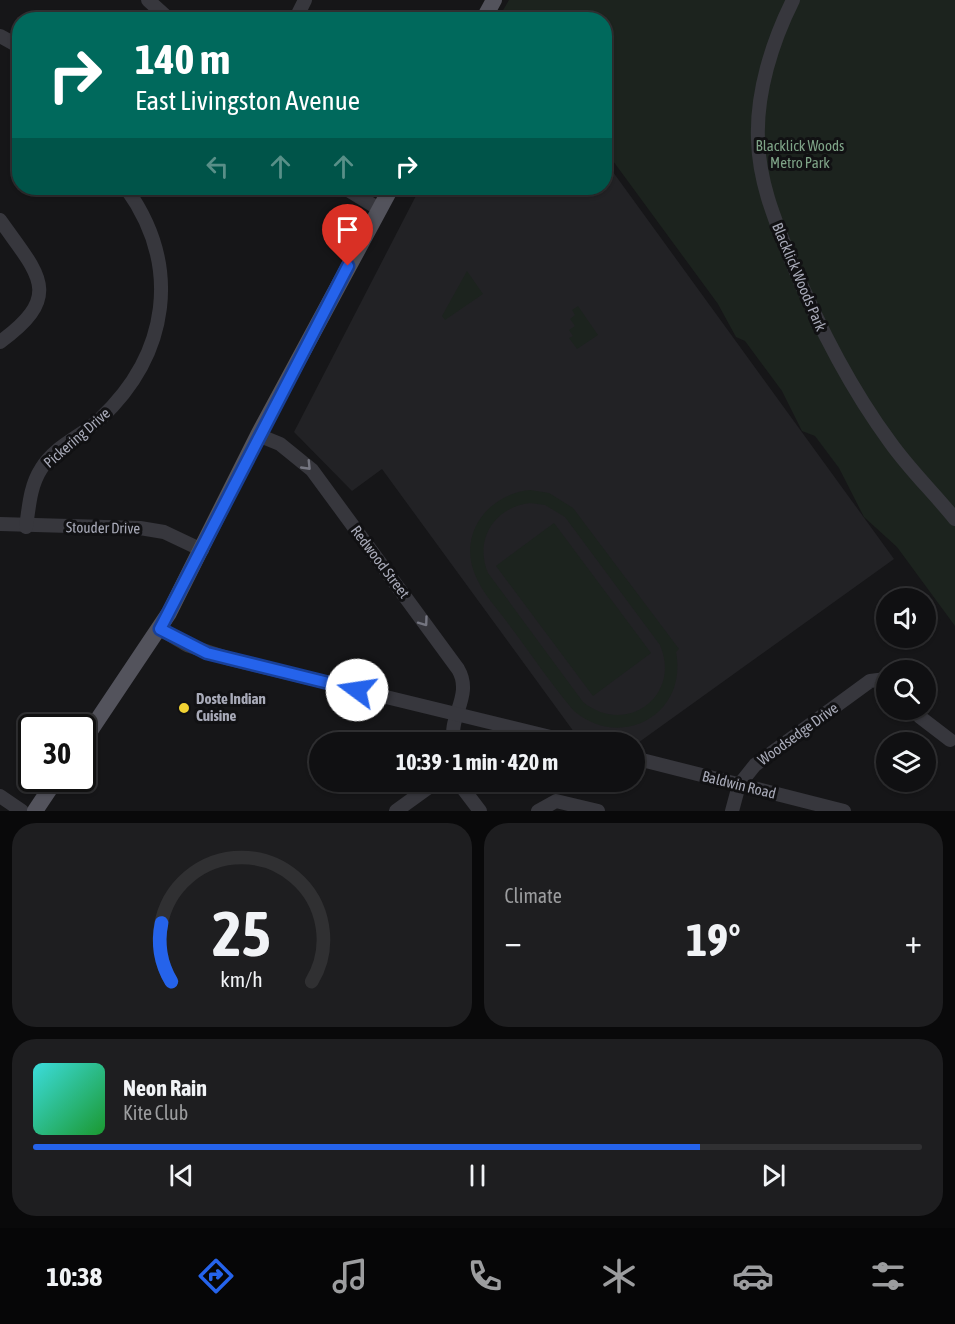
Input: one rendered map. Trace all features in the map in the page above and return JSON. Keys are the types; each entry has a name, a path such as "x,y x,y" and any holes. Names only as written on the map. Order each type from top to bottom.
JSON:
{"main road":[{"path":"96,723 160,629 202,550 258,435 387,195"},
{"path":"34,811 47,792"}],"street":[{"path":"148,0 161,12"},
{"name":"Blacklick Woods Park","path":"793,0 773,50 762,92 758,141 767,202 816,320 854,390 891,444 955,519"},
{"name":"Pickering Drive","path":"26,527 32,488 40,469 51,457 98,422 121,397 146,362 155,334 161,305 161,275 156,247 146,220 130,195"},
{"path":"356,195 379,209"},
{"path":"0,220 33,266 40,287 40,298 30,317 0,342"},
{"name":"Redwood Street","path":"258,435 280,444 312,470 458,669 464,686 453,732"},
{"name":"Stouder Drive","path":"0,524 26,527 140,528 171,534 202,550"},
{"path":"160,629 187,645 230,659 530,732"},
{"name":"Woodsedge Drive","path":"732,811 739,785 755,765 870,681 876,680"},
{"path":"924,720 950,740"},
{"name":"Baldwin Road","path":"645,761 844,811"},
{"path":"396,811 422,792"},
{"path":"466,792 480,811"},
{"path":"0,796 22,811"},
{"path":"538,811 556,801 598,811"}],"shaded area":[{"path":"612,171 894,559 645,738 645,732 574,732 382,469 352,491 294,432 416,195 612,195"}],"green space":[{"name":"Blacklick Woods Metro Park","path":"509,0 955,0 955,626 936,600 936,588 927,588 897,547 864,517 839,468 815,436 802,431 782,391 745,341 736,337 718,304 612,160 612,12 502,12"},
{"path":"467,271 483,294 445,320 442,316"},
{"path":"578,306 598,335 577,349 569,338 573,336 569,330 575,326 570,319 575,315 572,310"},
{"path":"530,490 549,493 573,508 679,649 676,652 677,674 672,693 662,708 648,720 631,726 612,727 593,722 574,711 481,586 470,557 475,529 481,517 491,507 515,493","holes":["530,503 545,505 565,517 660,645 665,664 663,680 657,695 646,706 632,713 616,715 600,712 583,702 488,573 484,561 484,549 490,527 497,518 517,506"]},
{"path":"554,523 651,653 593,696 496,566"}],"place":[{"name":"Doste Indian Cuisine","path":"184,708"}],"route":[{"path":"348,266 258,435 202,550 160,629 187,645 207,653 357,690"}]}
